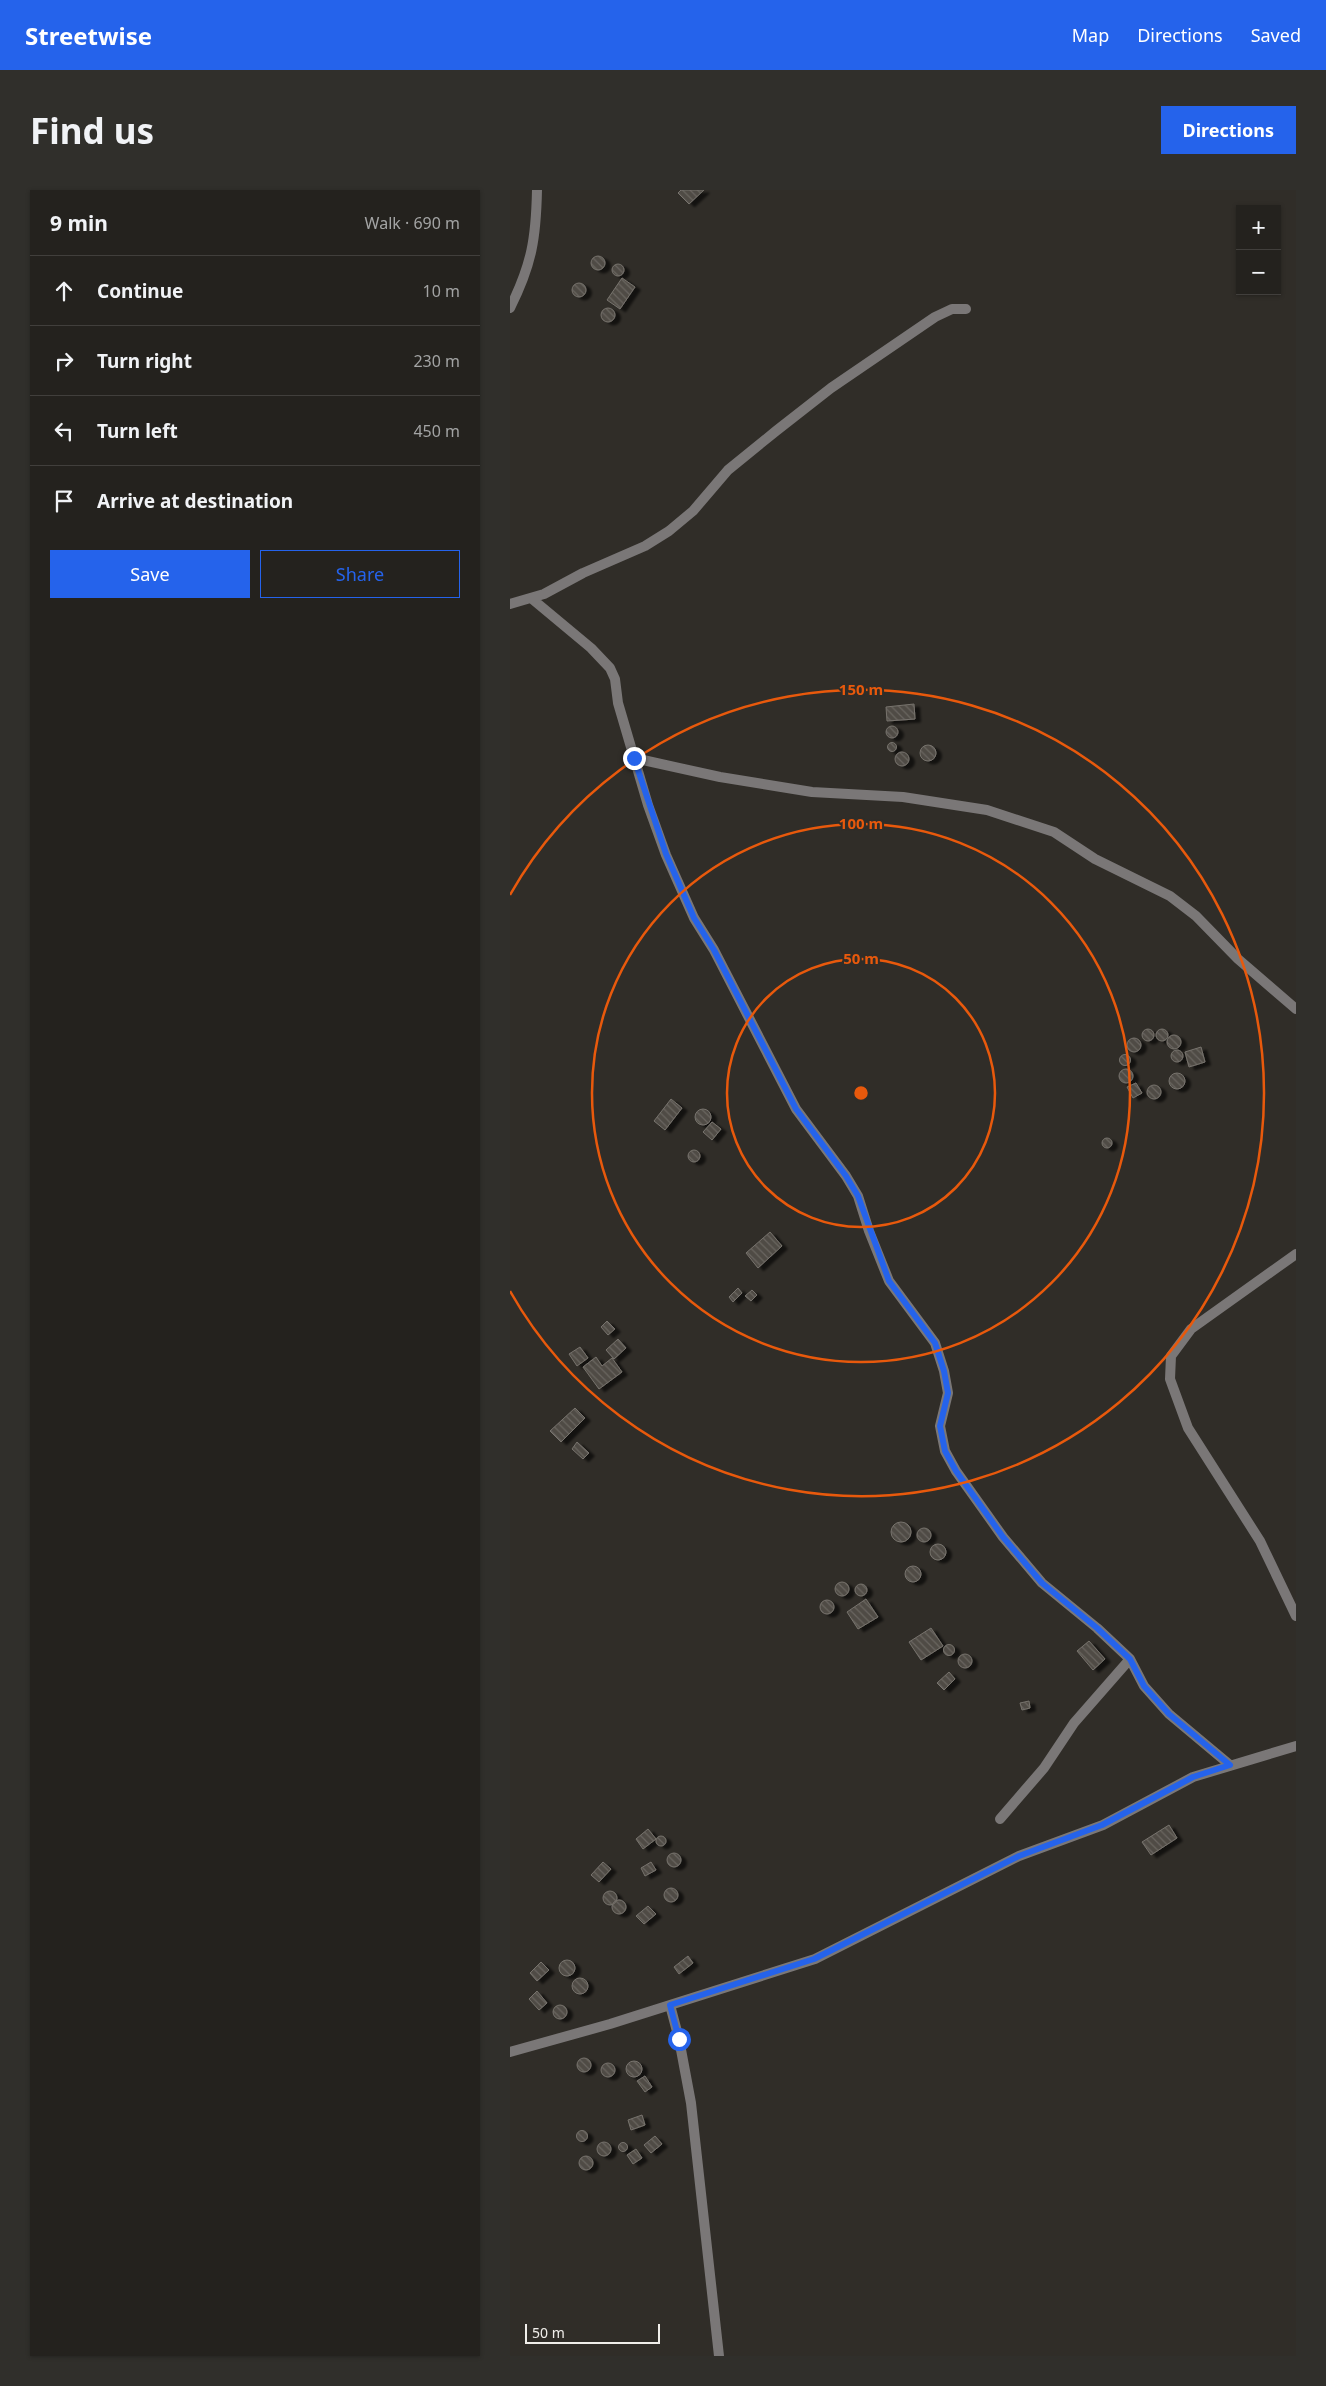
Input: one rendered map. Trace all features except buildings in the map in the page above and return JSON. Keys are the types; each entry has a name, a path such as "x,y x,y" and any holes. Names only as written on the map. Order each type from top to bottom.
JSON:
{"street":[{"path":"510,308 528,269 536,228 538,190"},
{"path":"510,604 544,594 584,573 646,546 669,531 693,511 728,470 831,388 935,317 952,309 966,309"},
{"path":"531,598 591,648 610,668 634,758 666,854 694,918 727,976 796,1109 846,1176 858,1196 889,1281 935,1343 944,1371 948,1393 940,1426 945,1451 956,1471 1003,1537 1042,1583 1097,1628 1130,1659 1144,1686 1169,1714 1230,1765"},
{"path":"634,758 720,777 812,792 903,797 987,810 1054,832 1096,859 1170,896 1196,916 1238,959 1296,1010"},
{"path":"1296,1254 1191,1330 1171,1356 1170,1379 1188,1428 1260,1541 1296,1616"},
{"path":"1000,1819 1044,1768 1074,1724 1130,1659"},
{"path":"510,2052 670,2005 814,1959 1019,1856 1102,1825 1193,1777 1296,1746"},
{"path":"670,2005 679,2039 691,2103 719,2356"}],"route":[{"path":"634,758 648,805 666,854 694,918 714,950 796,1109 846,1176 858,1196 869,1231 889,1281 935,1343 944,1371 948,1393 940,1426 945,1451 956,1471 1003,1537 1042,1583 1097,1628 1130,1659 1144,1686 1169,1714 1230,1765 1193,1777 1102,1825 1019,1856 814,1959 670,2005 679,2039"}]}
